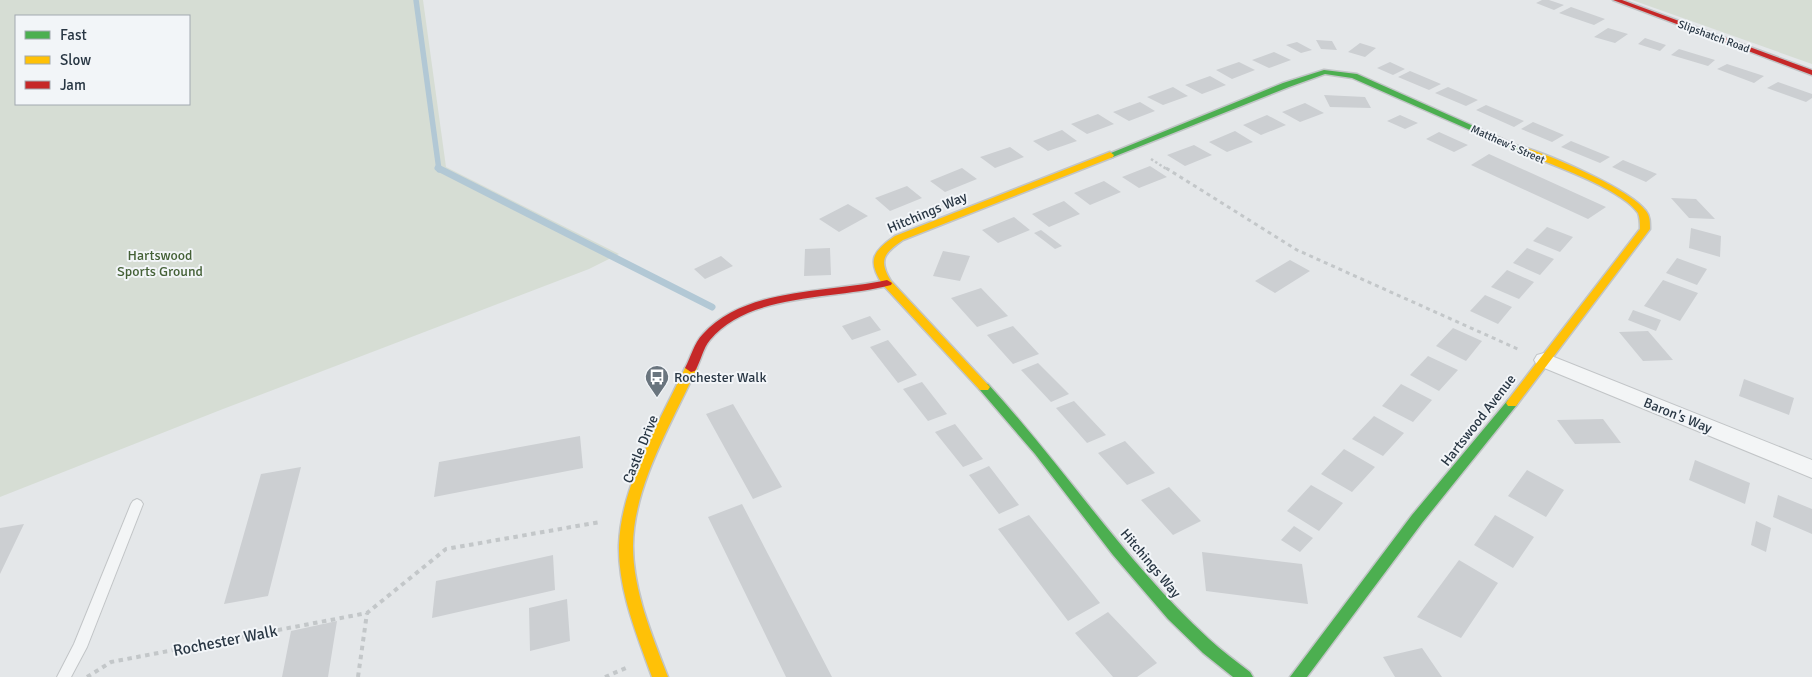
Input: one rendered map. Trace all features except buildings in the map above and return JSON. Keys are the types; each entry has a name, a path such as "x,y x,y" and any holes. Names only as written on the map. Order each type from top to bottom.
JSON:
{"street":[{"name":"Slipshatch Road","path":"1616,0 1812,73"},
{"name":"Hitchings Way","path":"1245,677 1204,646 1145,582 1016,421 887,283 878,271 876,259 885,246 899,238 1286,85 1324,72 1354,76 1407,99"},
{"name":"Matthew's Street","path":"1407,99 1609,188"},
{"name":"Hartswood Avenue","path":"1298,677 1417,520 1487,435 1645,229 1647,221 1643,213 1626,197 1609,188"},
{"name":"Castle Drive","path":"660,677 630,580 626,544 630,516 647,466 705,338 720,323 758,306 870,288 887,283"},
{"name":"Baron's Way","path":"1544,360 1812,469"}],"lane":[{"path":"64,677 80,647 137,504"}],"path":[{"path":"1132,146 1259,228 1297,250 1472,330 1544,360"},
{"name":"Rochester Walk","path":"87,677 111,662 367,613 446,549 630,516"},
{"path":"358,677 367,613"}],"green space":[{"name":"Hartswood Sports Ground","path":"0,0 423,0 446,167 619,254 589,269 223,409 0,497"},
{"path":"1632,0 1812,0 1812,64"}],"waterway":[{"path":"416,0 439,168"},
{"path":"439,168 712,307"}],"traffic: fast":[{"path":"1110,155 1286,85 1324,72 1354,76 1523,150"},
{"path":"984,387 1012,418 1145,583 1208,648 1245,677"},
{"path":"1298,677 1417,519 1512,403"}],"traffic: slow":[{"path":"1512,403 1645,229 1644,217 1641,211 1620,194 1604,185 1523,150"},
{"path":"984,387 887,283 879,268 878,262 881,252 899,238 1110,155"},
{"path":"660,677 642,629 629,579 626,545 628,524 641,479 691,368"}],"traffic: jam":[{"path":"1616,0 1812,73"},
{"path":"691,368 706,337 723,322 744,311 767,303 791,298 865,288 887,283"}],"place":[{"name":"Rochester Walk","path":"657,398"}]}
